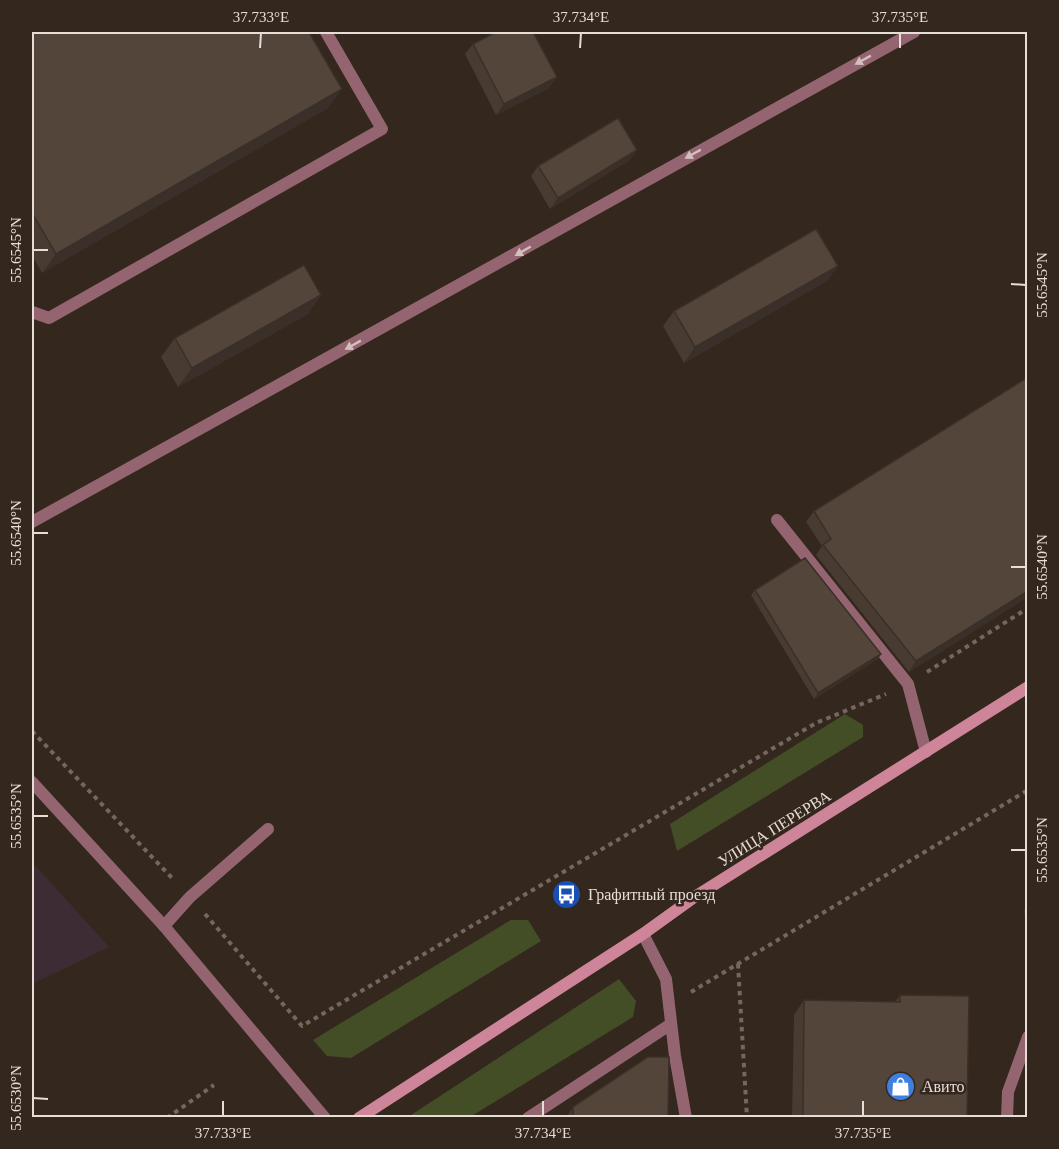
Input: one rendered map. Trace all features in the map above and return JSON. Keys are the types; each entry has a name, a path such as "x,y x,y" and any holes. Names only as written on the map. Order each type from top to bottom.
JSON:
{"main road":[{"name":"УЛИЦА ПЕРЕРВА","path":"359,1118 643,934 693,898 1028,687"}],"street":[{"path":"32,312 49,318 382,129 326,32"},
{"path":"32,522 914,32"},
{"path":"777,520 908,684 926,752"},
{"path":"32,783 164,926 325,1118"},
{"path":"164,926 190,897 268,830"},
{"path":"643,934 666,979 686,1118"},
{"path":"528,1118 671,1024"},
{"path":"1007,1118 1008,1092 1028,1037"}],"path":[{"path":"32,731 190,897 302,1026 816,723 908,684 1028,608"},
{"path":"671,1024 690,993 1028,790"},
{"path":"738,964 747,1118"},
{"path":"166,1118 214,1085"}],"shaded area":[{"path":"32,862 109,947 32,984"}],"green space":[{"path":"845,714 863,725 863,737 677,851 670,824"},
{"path":"511,920 528,920 541,941 351,1058 327,1056 313,1040"},
{"path":"619,979 636,1001 633,1017 470,1117 408,1117"}],"building":[{"path":"32,32 309,32 342,89 56,254 32,213"},
{"path":"496,32 533,32 557,77 504,104 473,44"},
{"path":"618,118 637,150 558,198 538,166"},
{"path":"816,229 838,266 695,347 674,311"},
{"path":"304,265 321,295 192,368 175,338"},
{"path":"1028,377 1028,591 916,661 823,545 831,539 814,511"},
{"path":"805,558 881,654 818,693 755,590"},
{"path":"900,995 969,996 967,1118 803,1118 804,1000 900,1002"},
{"path":"648,1057 669,1057 668,1118 573,1118 573,1107"}],"place":[{"name":"Графитный проезд","path":"567,894"},
{"name":"Авито","path":"901,1086"}]}
